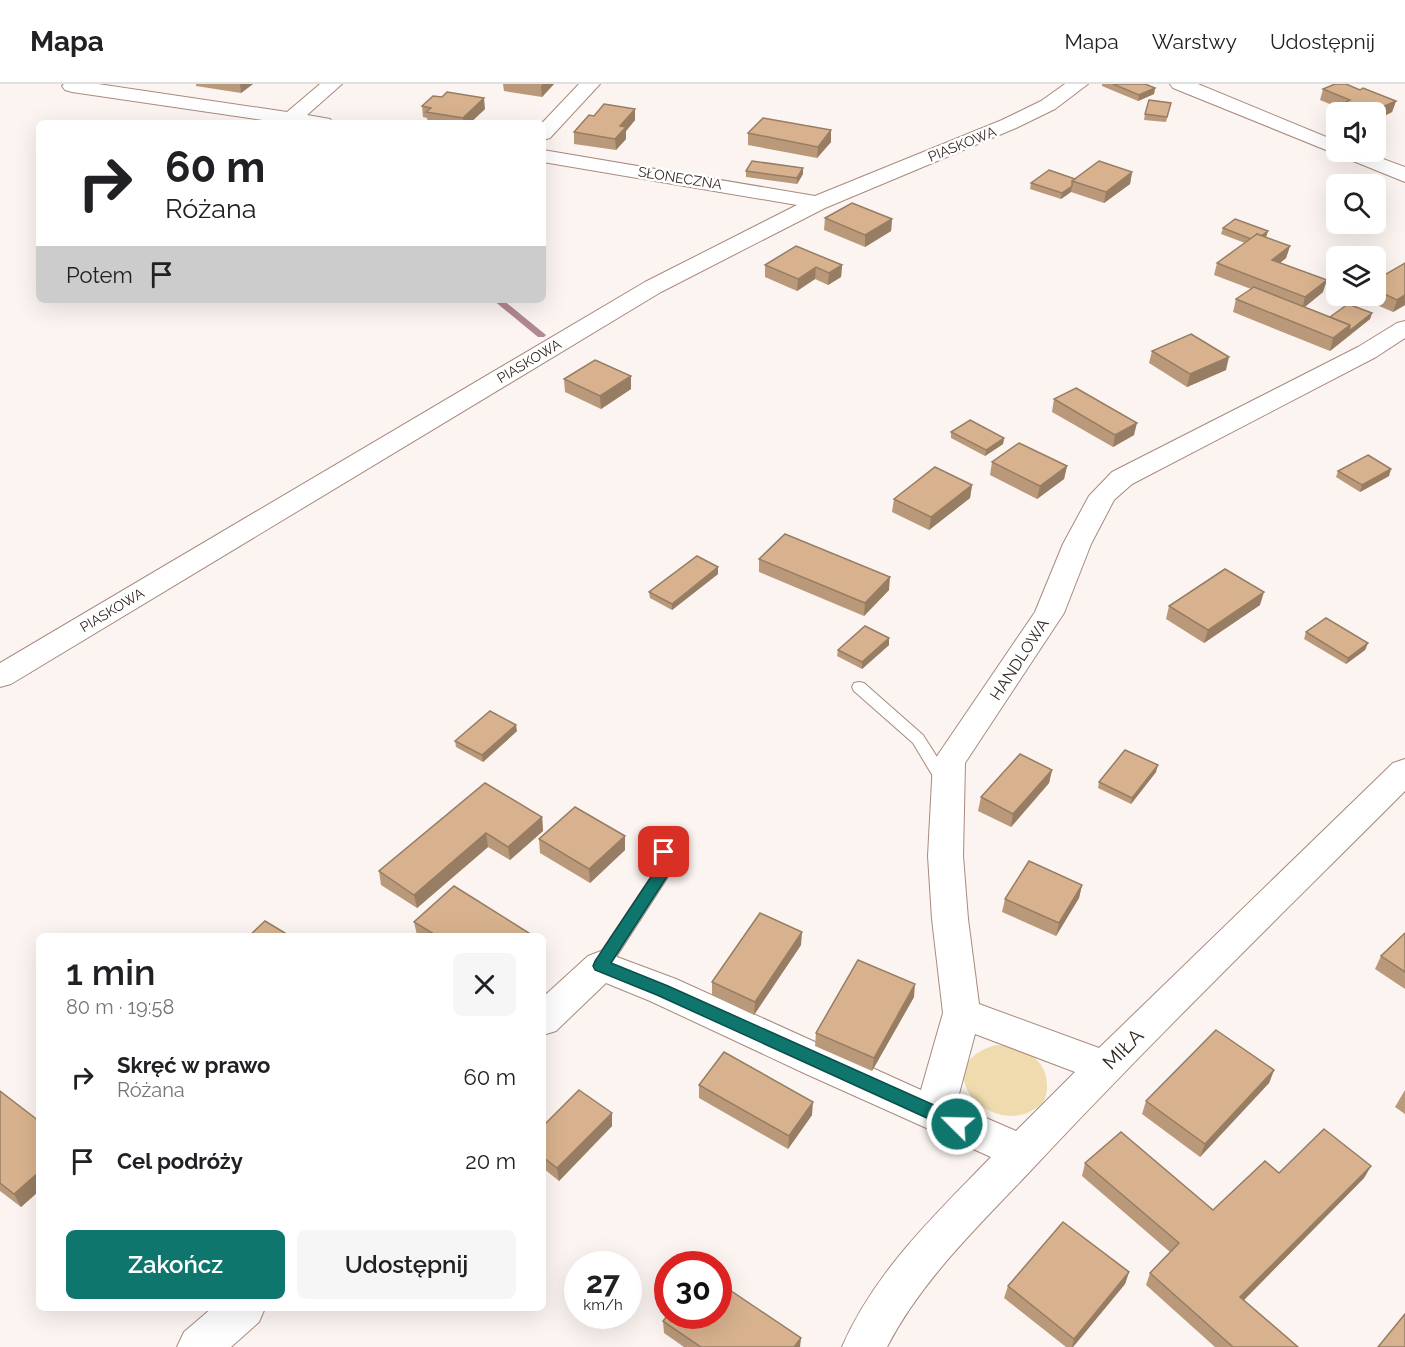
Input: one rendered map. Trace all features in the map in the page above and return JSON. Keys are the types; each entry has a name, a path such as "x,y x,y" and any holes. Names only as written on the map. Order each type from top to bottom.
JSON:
{"street":[{"path":"291,118 332,84"},
{"path":"546,131 590,84"},
{"name":"PIASKOWA","path":"0,677 653,286 817,204 1009,124 1048,105 1078,84"},
{"path":"1180,84 1326,144"},
{"path":"72,86 304,120"},
{"name":"SŁONECZNA","path":"546,156 792,196 817,204"},
{"path":"1372,162 1405,175"},
{"name":"HANDLOWA","path":"962,1013 948,909 946,784 949,762 1049,613 1077,544 1103,496 1122,478 1367,352 1405,328"},
{"name":"MIŁA","path":"864,1347 874,1326 919,1263 1071,1100 1405,771"},
{"path":"546,1017 601,966 663,990 934,1114 1023,1152"},
{"path":"934,1114 962,1013 1106,1067"},
{"path":"200,1347 241,1311"}],"lane":[{"path":"859,687 918,740 946,784"},
{"path":"601,966 665,869 664,852 657,837"}],"shaded area":[{"path":"996,1045 1023,1051 1031,1055 1043,1068 1047,1089 1044,1100 1039,1106 1021,1115 1002,1115 985,1108 972,1097 965,1083 965,1069 975,1055"}],"building":[{"path":"1113,84 1145,84 1155,88 1139,95"},
{"path":"1335,84 1346,84 1396,101 1386,105 1386,102 1346,102 1350,100 1323,89"},
{"path":"447,92 484,98 463,118 426,112 431,108 422,106 433,96 442,97"},
{"path":"1149,100 1171,103 1167,117 1145,114"},
{"path":"604,104 635,109 620,126 626,127 615,139 574,132 589,115 594,116"},
{"path":"763,118 831,130 818,147 748,133"},
{"path":"752,161 803,168 797,178 746,171"},
{"path":"1099,161 1132,172 1106,192 1072,181"},
{"path":"1049,170 1075,179 1072,181 1072,186 1062,193 1031,183"},
{"path":"852,203 892,219 865,235 825,218"},
{"path":"1235,219 1268,231 1261,236 1257,234 1251,239 1223,228"},
{"path":"1257,234 1290,246 1272,260 1326,281 1305,297 1217,263"},
{"path":"796,246 842,265 829,273 816,267 798,279 765,265"},
{"path":"1405,263 1405,295 1397,300 1386,295 1386,274"},
{"path":"1254,287 1350,325 1333,338 1236,299"},
{"path":"1345,306 1353,306 1372,313 1349,331 1350,325 1330,317"},
{"path":"1191,334 1229,357 1190,374 1152,351"},
{"path":"595,360 631,376 600,396 564,379"},
{"path":"1076,388 1137,423 1115,435 1054,399"},
{"path":"970,420 1004,438 986,450 951,432"},
{"path":"1019,443 1067,466 1040,486 992,462"},
{"path":"1368,455 1391,469 1362,485 1338,471"},
{"path":"935,467 972,485 931,517 894,499"},
{"path":"785,534 890,577 865,603 759,559"},
{"path":"697,556 718,567 672,604 649,592"},
{"path":"1225,569 1264,592 1208,630 1169,606"},
{"path":"1326,618 1368,643 1348,658 1306,632"},
{"path":"865,626 889,638 862,662 838,650"},
{"path":"490,711 516,725 482,755 455,741"},
{"path":"1125,750 1158,765 1132,798 1099,782"},
{"path":"1020,754 1052,770 1013,814 981,797"},
{"path":"485,783 542,817 508,847 486,833 414,895 379,871"},
{"path":"575,807 625,836 589,869 539,839"},
{"path":"1029,861 1082,885 1059,923 1005,899"},
{"path":"454,886 529,933 432,933 414,922"},
{"path":"760,913 802,932 755,1002 712,982"},
{"path":"265,921 285,933 252,933"},
{"path":"1405,933 1405,972 1381,956"},
{"path":"858,960 915,984 874,1058 816,1033"},
{"path":"1216,1030 1274,1070 1205,1144 1146,1101"},
{"path":"724,1052 813,1102 789,1136 699,1085"},
{"path":"579,1090 612,1113 557,1168 546,1159 546,1123"},
{"path":"0,1091 36,1119 36,1175 14,1194 0,1183"},
{"path":"1324,1129 1371,1166 1240,1297 1298,1347 1233,1347 1150,1273 1179,1243 1085,1163 1121,1132 1213,1210 1265,1161 1279,1173"},
{"path":"1063,1222 1129,1272 1074,1339 1008,1286"},
{"path":"732,1291 801,1338 794,1347 701,1347 675,1329 732,1329"},
{"path":"1405,1314 1405,1347 1378,1347"}],"waterway":[{"path":"501,303 541,335"}],"route":[{"path":"664,852 665,869 601,966 663,990 957,1124"}]}
